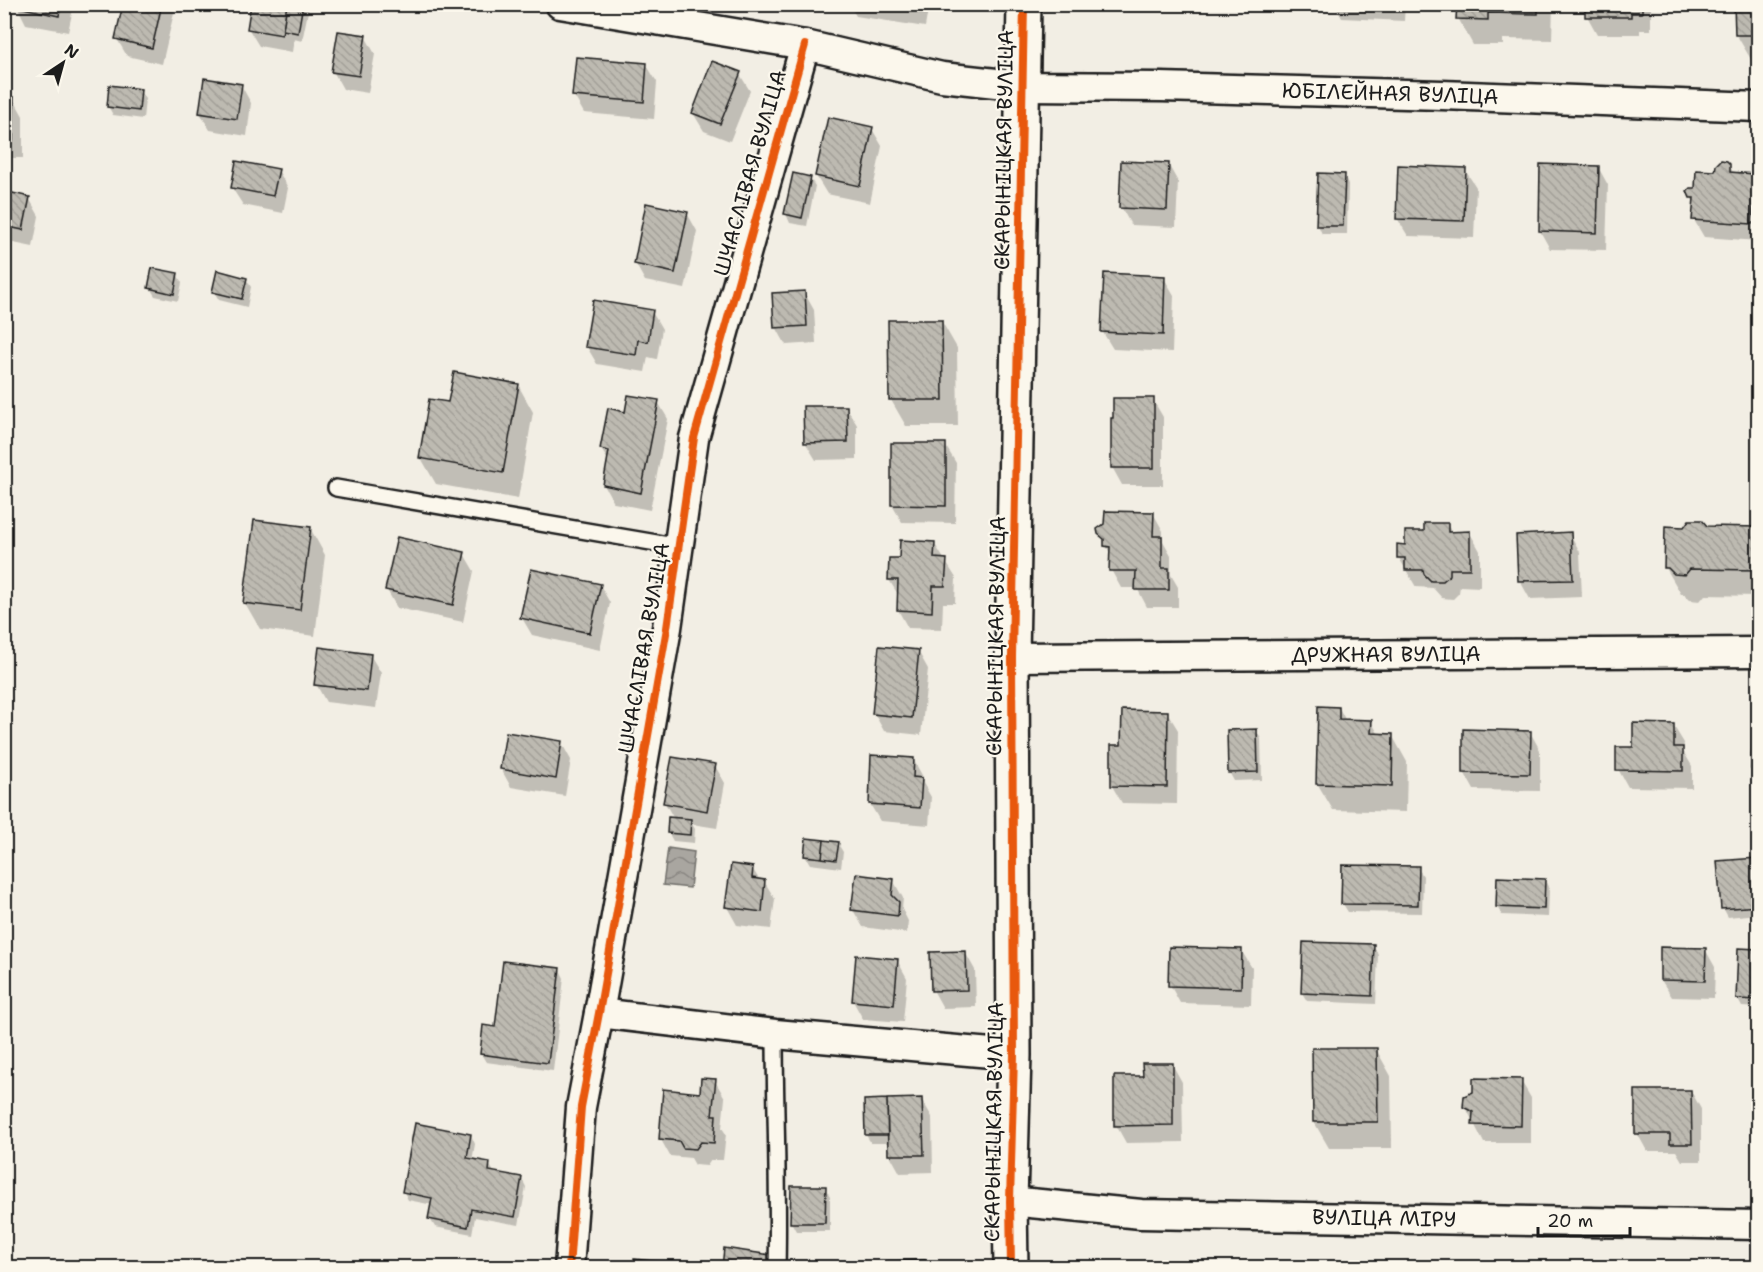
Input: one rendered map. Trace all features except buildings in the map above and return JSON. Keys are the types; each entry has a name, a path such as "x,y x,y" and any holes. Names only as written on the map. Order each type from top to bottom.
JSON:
{"street":[{"name":"ЮБІЛЕЙНАЯ ВУЛІЦА","path":"560,4 805,45 942,77 1023,86 1418,94 1758,107"},
{"name":"СКАРЫНІЦКАЯ ВУЛІЦА","path":"1011,1268 1010,1201 1014,1055 1012,657 1024,4"},
{"name":"ШЧАСЛІВАЯ ВУЛІЦА","path":"569,1268 581,1107 668,628 694,438 805,45"},
{"name":"ДРУЖНАЯ ВУЛІЦА","path":"1012,657 1758,652"},
{"path":"599,1014 776,1034 1014,1055"},
{"name":"ВУЛІЦА МІРУ","path":"1010,1201 1141,1214 1758,1225"}],"lane":[{"path":"336,488 680,547"},
{"path":"776,1034 777,1268"}],"water":[{"path":"668,848 694,852 690,888 663,885"}],"cycle path":[{"path":"1011,1268 1010,1201 1014,1055 1012,657 1024,4"},
{"path":"569,1268 581,1107 667,628 694,438 805,45"}]}
